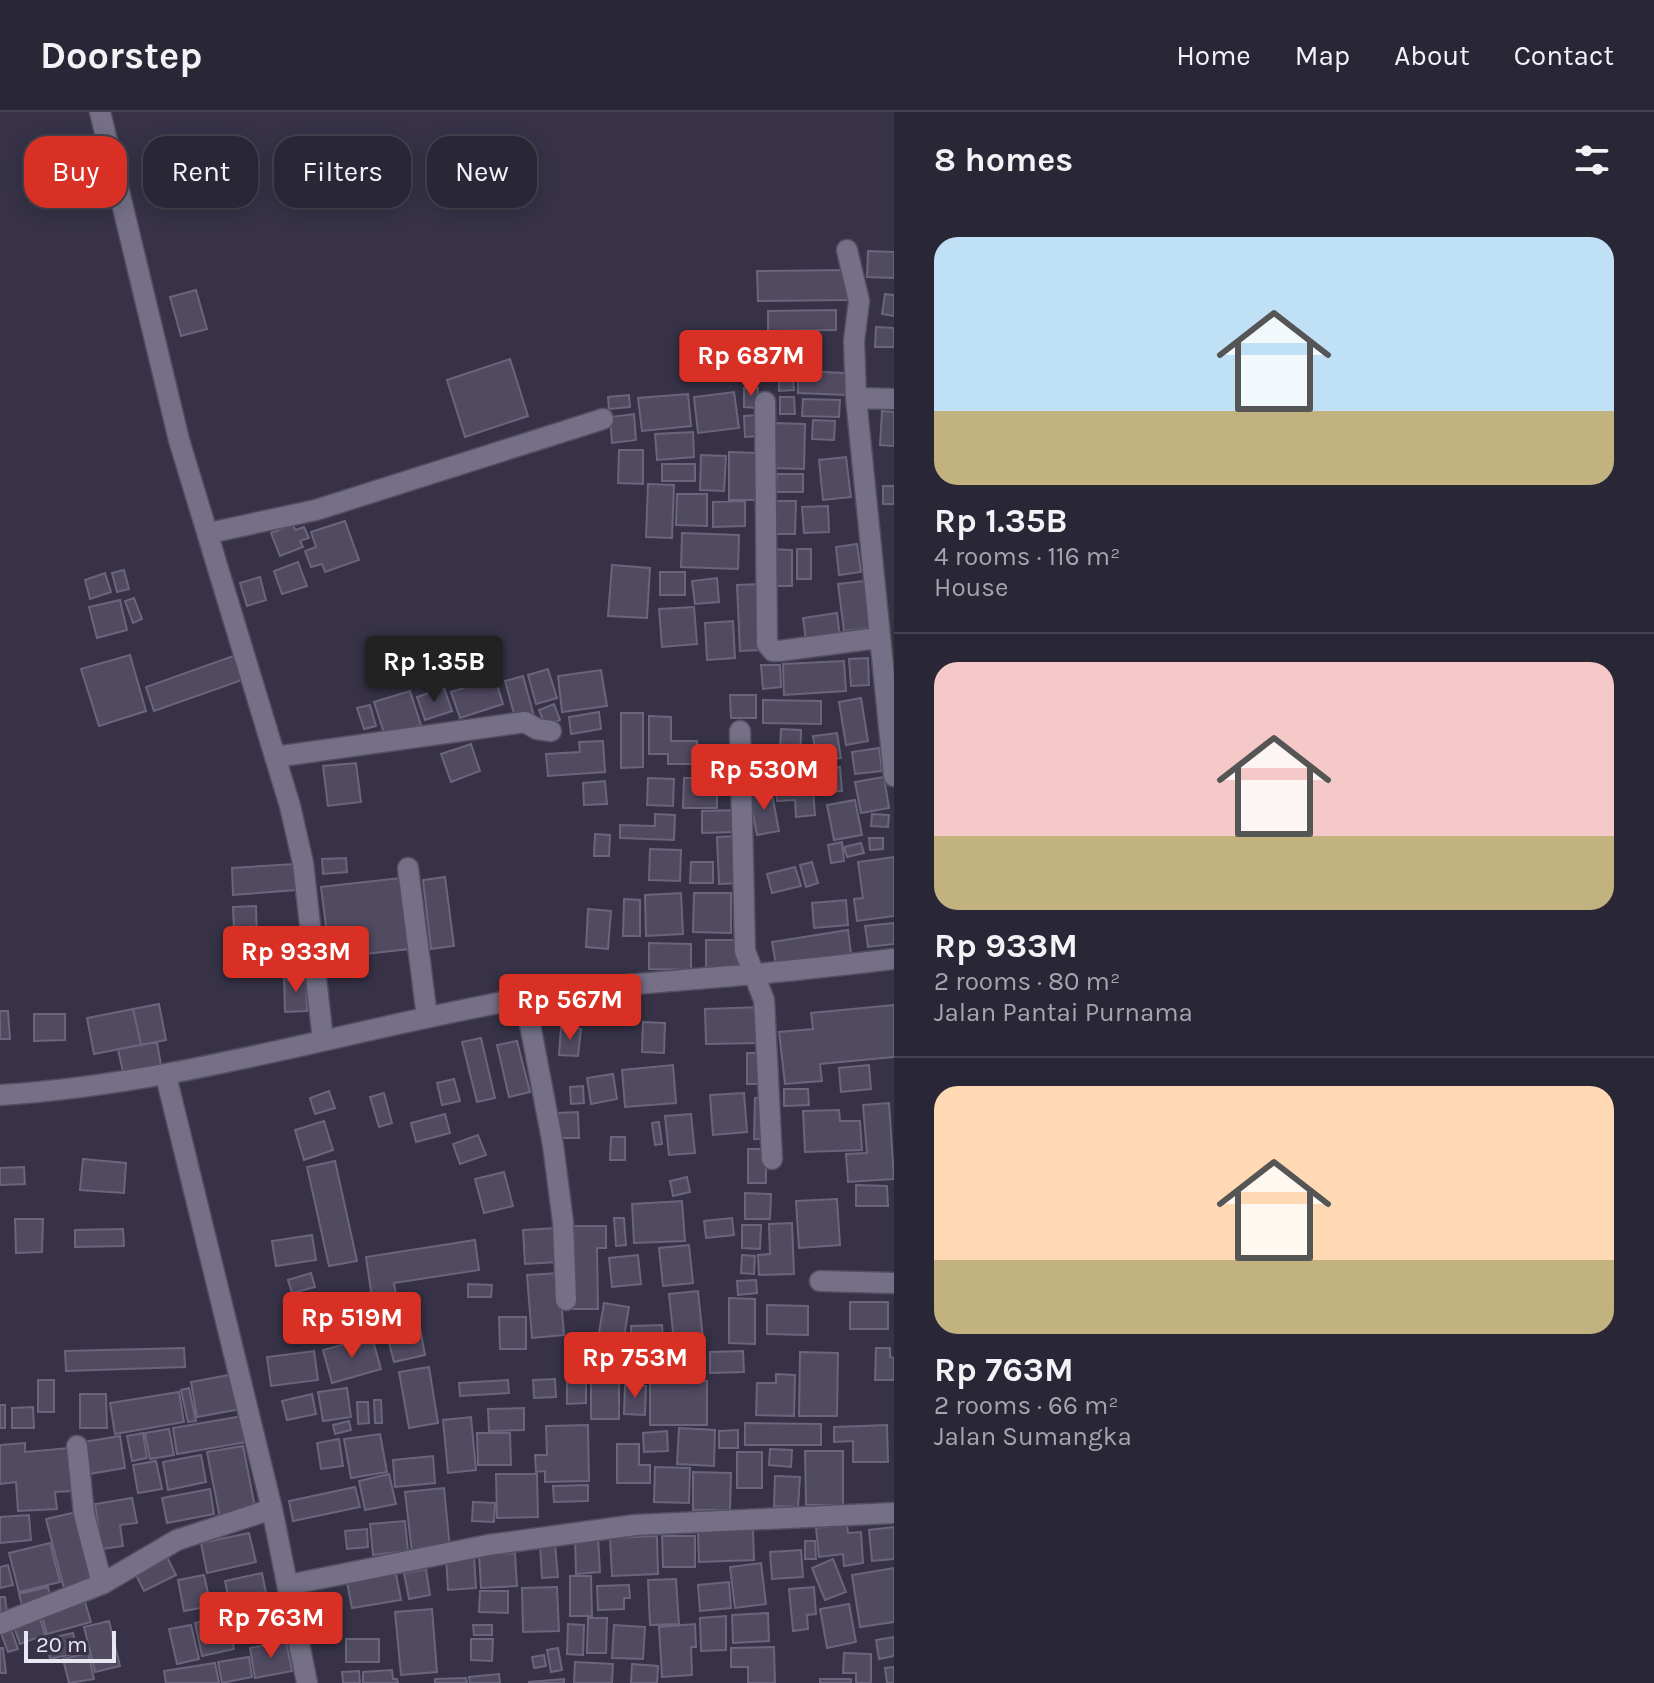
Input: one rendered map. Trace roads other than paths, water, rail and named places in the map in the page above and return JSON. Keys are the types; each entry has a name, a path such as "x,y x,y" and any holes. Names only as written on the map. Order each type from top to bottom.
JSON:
{"street":[{"path":"100,112 179,440 275,757 303,863 323,1040"},
{"path":"847,250 859,301 854,341 856,398 885,584 878,638 894,776"},
{"path":"856,398 894,399"},
{"path":"765,402 767,644 773,651 779,651 878,638"},
{"path":"209,533 316,510 603,419"},
{"path":"275,757 525,722 537,729 551,731"},
{"path":"740,731 745,951 764,1000 772,1159"},
{"path":"408,868 427,1017"},
{"path":"0,1095 59,1092 166,1076 427,1017 577,989 754,975 894,959"},
{"path":"525,998 553,1145 563,1222 566,1300"},
{"path":"166,1076 272,1509 307,1683"},
{"path":"820,1281 894,1283"},
{"path":"77,1446 84,1514 102,1584"},
{"path":"0,1624 102,1584 177,1540 272,1509"},
{"path":"288,1585 488,1545 635,1525 894,1513"}]}
